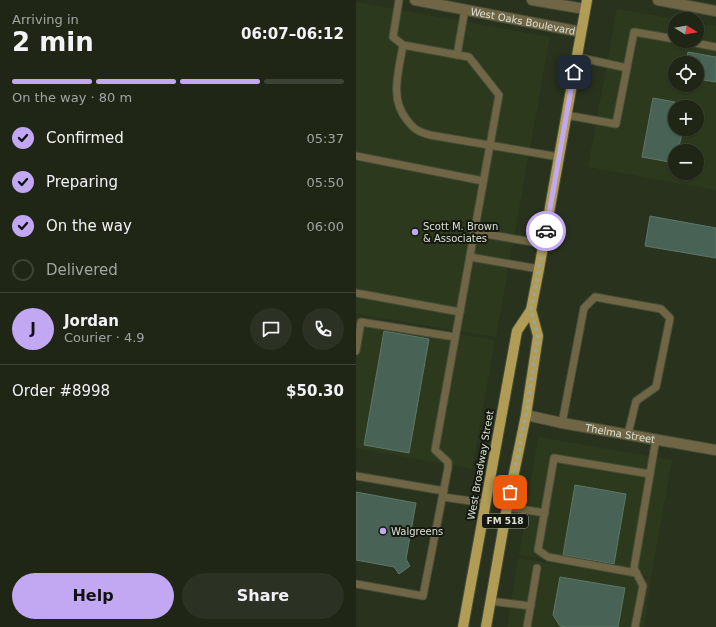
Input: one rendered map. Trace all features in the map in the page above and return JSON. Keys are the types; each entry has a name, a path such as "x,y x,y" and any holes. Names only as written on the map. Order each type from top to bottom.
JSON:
{"main road":[{"name":"West Broadway Street","path":"463,627 517,331 531,310 540,268 586,4"},
{"name":"West Broadway Street","path":"486,627 507,507 526,415 538,336 531,310"}],"street":[{"name":"West Oaks Boulevard","path":"415,0 465,5 581,32"},
{"path":"532,0 586,4"},
{"path":"658,0 693,3 716,11"},
{"name":"Thelma Street","path":"526,415 562,423 716,450"}],"lane":[{"path":"356,584 423,596 448,468 448,462 435,450 499,95 469,57 403,45 393,37 399,0"},
{"path":"457,55 465,5"},
{"path":"566,115 616,124 634,32 668,38"},
{"path":"704,44 716,46"},
{"path":"403,45 396,83 397,97 403,116 418,131 430,135 559,157"},
{"path":"576,57 627,68"},
{"path":"356,156 484,180"},
{"path":"474,232 544,244"},
{"path":"470,256 540,268"},
{"path":"356,293 460,312"},
{"path":"562,423 584,308 595,297 661,309 670,318 656,387 636,401 628,434"},
{"path":"356,352 361,322 455,337"},
{"path":"636,627 643,586 634,568 656,439"},
{"path":"636,573 548,557 538,550 554,458 650,474"},
{"path":"356,476 485,503"},
{"path":"507,507 545,513"},
{"path":"527,627 537,568"},
{"path":"490,601 531,606"}],"shaded area":[{"path":"356,2 550,37 496,337 356,314"},
{"path":"617,9 668,18 668,48 704,48 704,24 716,26 716,190 588,167"},
{"path":"356,317 495,340 472,469 356,448"},
{"path":"538,437 672,460 651,578 519,555"},
{"path":"518,558 651,579 644,627 507,627"}],"building":[{"path":"688,52 716,57 716,82 704,80 704,56 687,56"},
{"path":"653,98 668,101 668,136 681,136 680,144 668,144 668,162 642,157"},
{"path":"650,216 716,228 716,258 645,246"},
{"path":"384,331 429,339 409,453 364,445"},
{"path":"575,485 626,494 614,564 563,555"},
{"name":"Walgreens","path":"356,492 416,503 406,559 410,566 399,574 394,567 356,560"},
{"path":"560,577 625,588 618,627 560,626 553,615"}],"way so far":[{"path":"510,492 526,415 538,336 531,310 546,231"}],"place":[{"name":"Scott M. Brown & Associates","path":"415,232"},
{"name":"Walgreens","path":"383,531"}],"route":[{"path":"546,231 574,72"}]}
